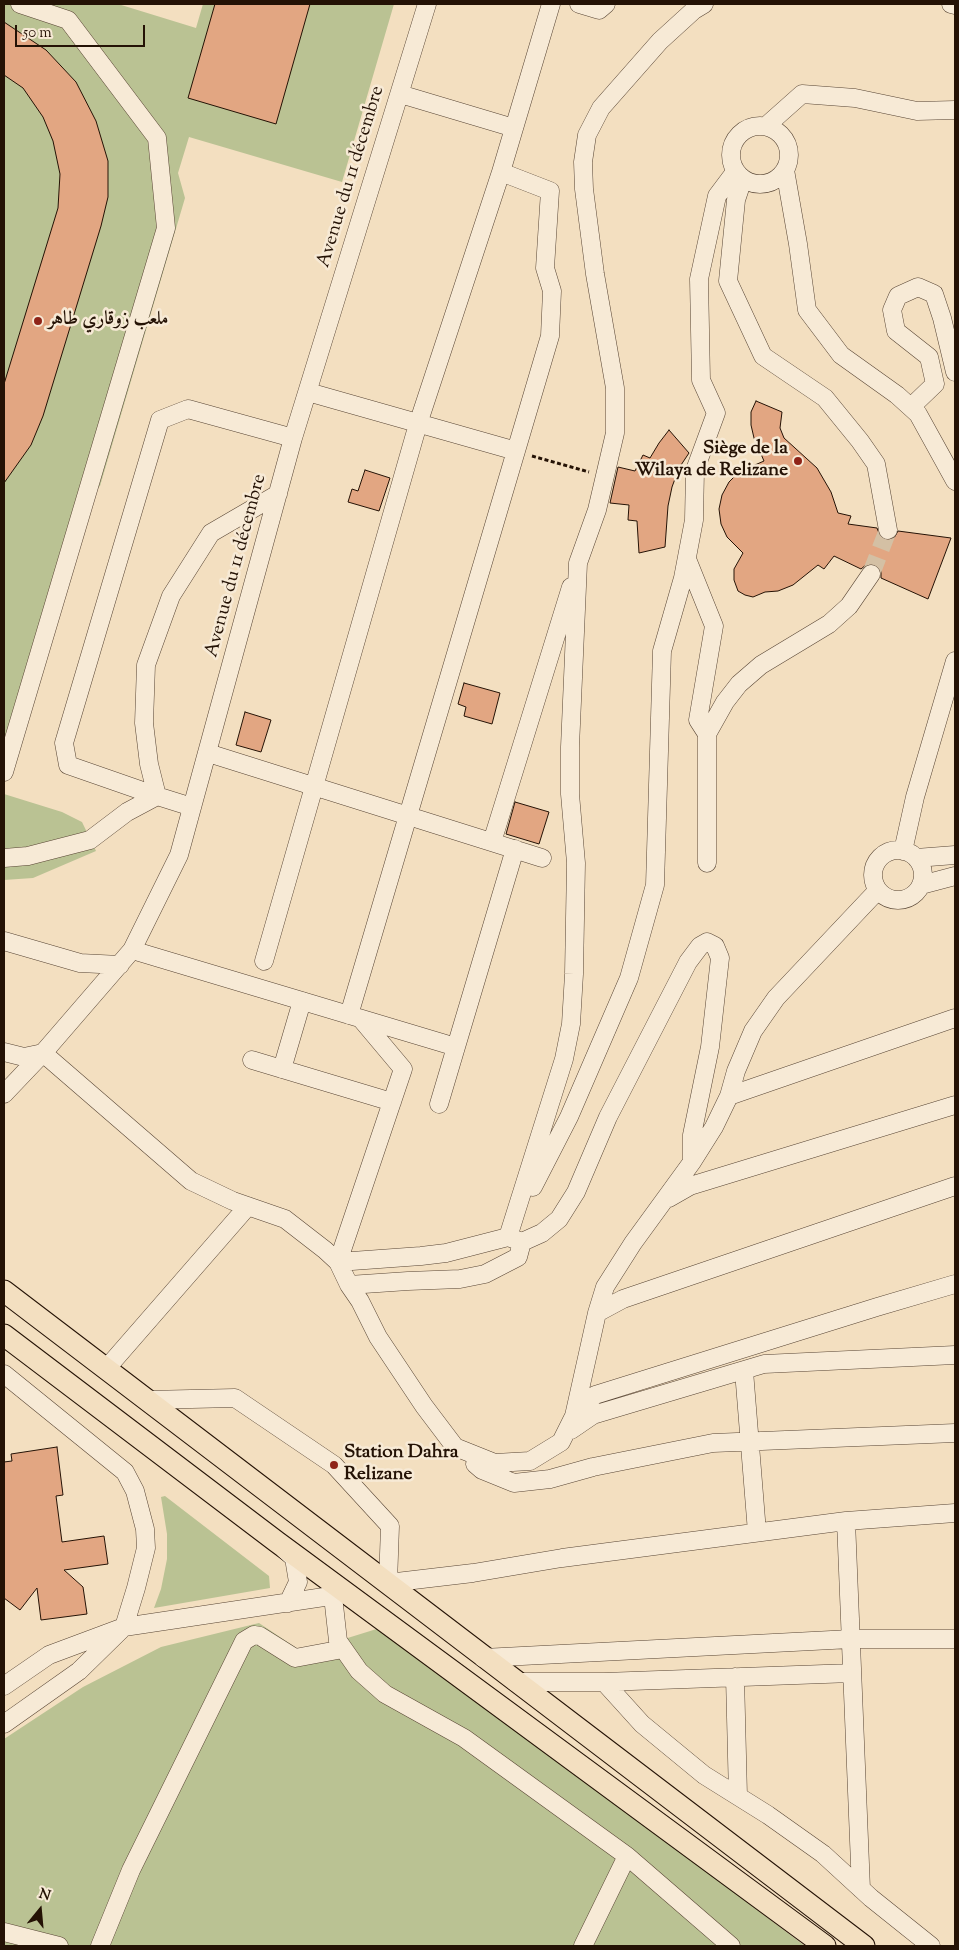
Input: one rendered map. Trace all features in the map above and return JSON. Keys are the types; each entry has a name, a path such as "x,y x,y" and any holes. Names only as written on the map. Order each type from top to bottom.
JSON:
{"main road":[{"path":"4,1291 388,1583 483,1658 864,1946"},
{"path":"4,1336 276,1542 340,1595 825,1946"}],"street":[{"path":"4,772 166,228 157,138 68,20 20,4"},
{"name":"Avenue du 11 décembre","path":"4,1094 43,1053 132,950 179,855 294,438 427,4"},
{"path":"264,961 418,424 501,172 551,4"},
{"path":"579,4 599,10 606,4"},
{"path":"492,842 578,563 597,510 604,476 613,447 616,411 615,388 595,274 584,189 583,162 587,135 601,108 660,41 694,10 704,4"},
{"path":"951,4 955,5"},
{"path":"400,94 514,128"},
{"path":"766,126 802,94 855,98 917,111 955,110"},
{"path":"756,125 766,126 775,130 787,143 788,162 785,170 771,182 762,184 752,183 739,175 731,162 730,152 738,134 756,125"},
{"path":"785,170 807,310 840,355 918,414 955,481"},
{"path":"355,1017 408,816 550,336 552,291 545,268 550,191 501,172"},
{"path":"739,175 728,280 763,356 825,398 860,440 876,464 888,530"},
{"path":"515,1239 629,978 655,885 662,651 684,578 694,520 695,470 716,413 700,380 699,279 717,196 739,175"},
{"path":"911,407 935,384 955,370 934,294 918,287 898,296 892,310 896,331 929,357 935,384"},
{"path":"308,392 516,451"},
{"path":"192,807 68,766 64,743 160,420 188,409 294,438"},
{"path":"157,796 149,764 144,723 146,665 171,596 211,534 278,494"},
{"path":"687,559 714,626 698,720 707,734"},
{"path":"349,1285 408,1280 460,1279 485,1274 518,1257 515,1239 564,1059 571,1024 576,863 570,794 570,748 578,563"},
{"path":"708,863 707,734 725,702 739,684 762,665 830,624 849,606 871,574"},
{"path":"955,661 915,797 910,855 922,871 921,885 916,892 901,900 885,896 878,890 873,876 877,862 888,852 910,855 955,855"},
{"path":"208,753 542,858"},
{"path":"4,858 28,856 90,840 127,812 157,796"},
{"path":"439,1104 515,849"},
{"path":"921,885 955,876"},
{"path":"455,1447 495,1463 530,1461 561,1442 574,1416 597,1313 605,1287 633,1243 692,1162 729,1096 736,1071 753,1032 776,998 878,890"},
{"path":"4,941 80,963 120,965"},
{"path":"338,1262 429,1255 515,1239 542,1233 559,1219 576,1192 608,1117 688,962 700,946 707,942 715,946 720,958 710,1046 692,1135 692,1162"},
{"path":"132,950 456,1047"},
{"path":"282,1069 302,1001"},
{"path":"338,1262 403,1070 355,1017"},
{"path":"729,1096 955,1018"},
{"path":"4,1052 24,1057 43,1053 191,1181 233,1201 285,1219 325,1250 338,1262 378,1337 424,1406 455,1447 482,1470 514,1483 550,1479 593,1466 713,1443 955,1433"},
{"path":"252,1060 392,1102"},
{"path":"665,1201 690,1186 955,1105"},
{"path":"597,1313 632,1296 955,1186"},
{"path":"106,1369 248,1206"},
{"path":"574,1416 595,1395 955,1284"},
{"path":"565,1435 593,1415 764,1364 955,1355"},
{"path":"744,1371 757,1532"},
{"path":"4,1374 125,1472 136,1491 145,1529 146,1548 124,1627 79,1671 4,1724"},
{"path":"146,1400 235,1398 334,1465 390,1526 388,1583 846,1521 955,1513"},
{"path":"846,1521 860,1889"},
{"path":"276,1542 294,1558 298,1582 288,1603"},
{"path":"4,1686 49,1655 124,1627 340,1595 338,1641 359,1671 385,1694 464,1738 627,1856 731,1946"},
{"path":"100,1946 131,1870 244,1641 254,1635 260,1636 295,1658 344,1649"},
{"path":"483,1658 851,1639 955,1639"},
{"path":"515,1682 604,1682 852,1673"},
{"path":"735,1677 738,1796"},
{"path":"604,1682 642,1724 704,1774 823,1854 860,1889 932,1946"},
{"path":"583,1946 627,1856"},
{"path":"4,1932 59,1946"}],"path":[{"path":"516,451 604,476"}],"green space":[{"path":"4,4 118,4 196,28 203,4 394,4 342,182 189,137 178,173 185,198 100,486 82,504 4,762"},
{"path":"4,794 62,812 82,822 96,851 33,878 4,880"},
{"path":"165,1496 269,1576 270,1588 154,1608 161,1589 167,1559 167,1534 161,1497"},
{"path":"259,1623 298,1649 338,1641 383,1627 805,1946 4,1946 4,1739 83,1687 161,1647"}],"building":[{"path":"215,4 310,4 276,124 188,98"},
{"name":"ملعب زوقاري طاهر","path":"4,22 46,50 76,82 96,121 108,161 108,197 101,226 43,416 31,445 4,483 4,384 58,208 60,174 53,141 43,117 23,88 4,75"},
{"path":"756,401 782,412 780,428 784,438 817,468 831,492 838,513 851,516 848,524 877,528 880,536 885,540 894,538 898,531 951,538 928,599 881,578 881,570 877,565 867,564 861,569 834,556 824,569 818,565 793,585 778,591 765,592 753,597 738,591 734,580 734,569 743,553 727,537 721,524 719,509 722,495 729,482 739,472 764,461 754,438 751,425 751,412"},
{"path":"669,430 689,453 679,468 672,487 668,506 665,547 639,553 637,521 628,520 629,505 610,503 618,467 635,471 643,455 650,458"},
{"path":"365,470 390,478 379,511 348,502 352,489 358,491"},
{"path":"464,683 500,693 492,724 464,716 466,707 458,704"},
{"path":"245,712 271,720 261,752 236,745"},
{"path":"515,802 549,812 539,844 506,834"},
{"path":"57,1447 63,1495 56,1496 62,1542 104,1536 108,1564 64,1570 83,1587 87,1614 41,1620 37,1588 20,1610 4,1598 4,1462 12,1461 11,1454"}],"tunnel":[{"path":"871,574 888,530"}],"place":[{"name":"ملعب زوقاري طاهر","path":"38,321"},
{"name":"Siège de la Wilaya de Relizane","path":"798,461"},
{"name":"Station Dahra Relizane","path":"334,1465"}]}
